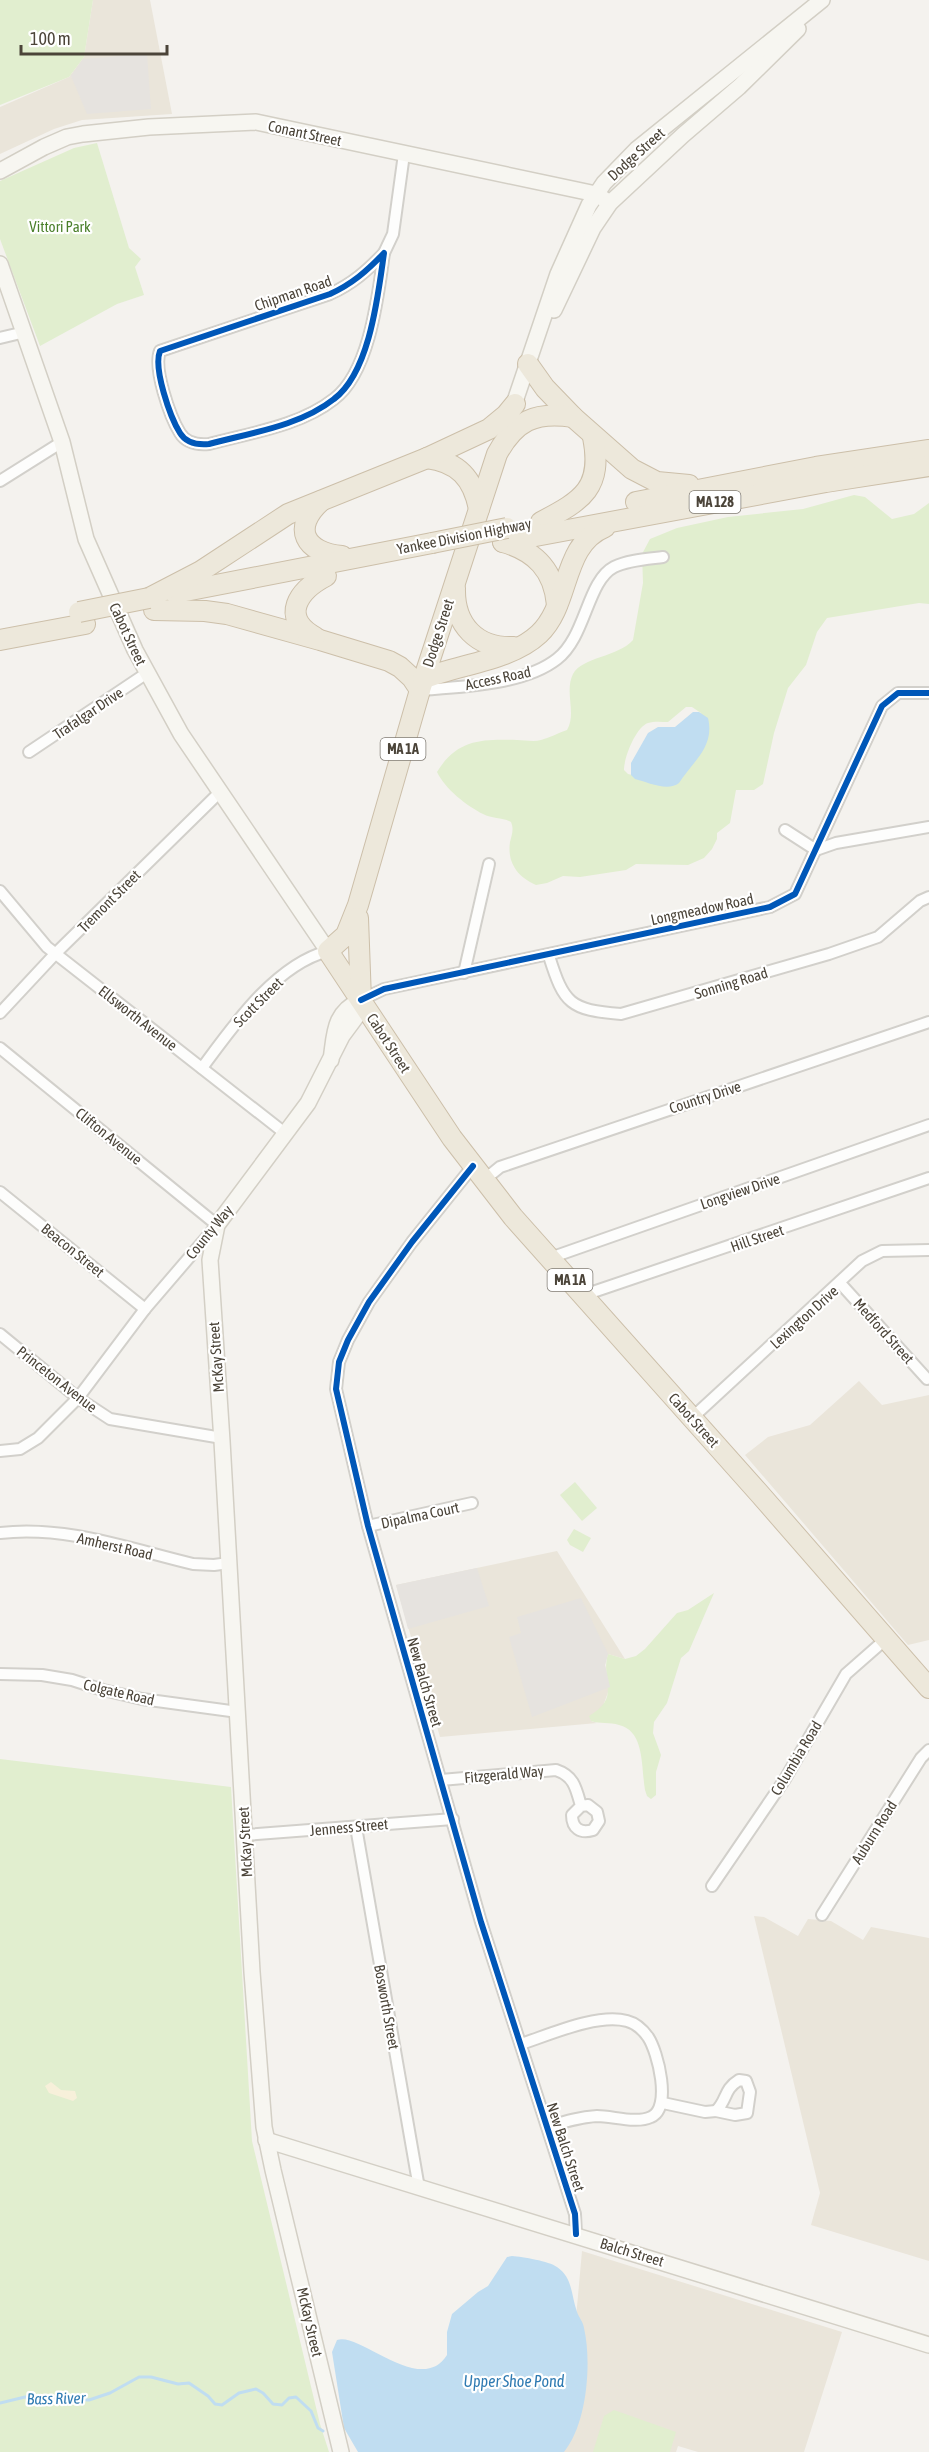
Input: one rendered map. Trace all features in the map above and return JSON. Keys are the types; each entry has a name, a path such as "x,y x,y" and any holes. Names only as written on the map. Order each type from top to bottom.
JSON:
{"highway":[{"path":"528,364 545,388 573,417 632,469 657,482 684,486 746,480"},
{"path":"152,604 278,520 427,459 489,429 506,415 514,404"},
{"path":"497,454 511,432 528,420 548,415 573,417"},
{"path":"541,522 578,500 592,483 597,459 594,436"},
{"name":"Yankee Division Highway","path":"505,535 541,522 746,480 844,462 929,450"},
{"name":"Dodge Street","path":"328,951 346,935 358,905 436,639 497,454"},
{"path":"427,459 448,463 463,473 474,489 478,509"},
{"name":"Yankee Division Highway","path":"152,604 326,576 430,550 505,535 929,466"},
{"path":"321,501 309,514 305,523 307,540 312,547 328,555 366,556"},
{"path":"152,604 227,614 320,640 389,662 422,685 520,647 538,635 547,626 576,555 586,539 600,529 643,514"},
{"path":"505,535 542,563 552,582 557,606"},
{"name":"Yankee Division Highway","path":"0,640 82,618 366,556 430,550"},
{"path":"320,640 300,626 296,610 297,603 306,588 326,576"},
{"path":"455,581 457,608 465,628 483,642 495,646 520,647"},
{"name":"Yankee Division Highway","path":"0,627 82,618"},
{"path":"389,662 411,660 421,656 436,639"},
{"name":"Dodge Street","path":"358,905 360,1000"},
{"name":"Cabot Street","path":"328,951 452,1138 479,1173 550,1258 693,1417 929,1688"}],"main road":[{"name":"Dodge Street","path":"497,454 558,274 596,194 620,164 637,149 822,0"},
{"name":"Dodge Street","path":"528,364 593,228 610,203 739,87 828,0"},
{"name":"Conant Street","path":"0,171 44,147 83,134 220,122 256,122 596,194 610,203"},
{"name":"Cabot Street","path":"0,264 62,441 90,552 147,673 171,719 328,951"},
{"name":"County Way","path":"217,1225 313,1096 330,1060 341,1014 348,1006 360,1000"},
{"name":"McKay Street","path":"217,1225 210,1260 252,1972 266,2140 341,2452"},
{"name":"Balch Street","path":"266,2140 929,2345"}],"street":[{"name":"Chipman Road","path":"384,253 350,285 330,294 160,351 158,374 180,434 198,445 209,444 286,423 336,398 354,377 376,310 384,253 393,234 404,154"},
{"path":"0,338 25,332"},
{"path":"0,481 62,441"},
{"name":"Access Road","path":"422,685 470,686 517,677 551,664 572,644 596,587 604,574 623,564 663,557"},
{"name":"Trafalgar Drive","path":"29,752 147,673"},
{"name":"Longmeadow Road","path":"360,1000 384,989 549,956 770,907 795,894 882,706 898,693 918,691 929,693"},
{"name":"Tremont Street","path":"0,1012 56,953 220,792"},
{"path":"785,830 816,850 836,843 929,827"},
{"path":"464,973 489,864"},
{"name":"Ellsworth Avenue","path":"0,891 47,947 286,1134"},
{"name":"Sonning Road","path":"549,956 564,995 576,1006 596,1012 621,1014 878,937 920,901 929,897"},
{"name":"Scott Street","path":"202,1068 235,1024 266,990 311,956 328,951"},
{"name":"Country Drive","path":"479,1173 929,1022"},
{"name":"Clifton Avenue","path":"0,1048 217,1225"},
{"name":"Longview Drive","path":"550,1258 929,1125"},
{"name":"New Balch Street","path":"479,1173 412,1242 369,1302 339,1362 336,1389 350,1458 368,1526 481,1922 575,2214 576,2234"},
{"name":"Hill Street","path":"584,1295 929,1178"},
{"name":"Beacon Street","path":"0,1192 145,1309"},
{"name":"County Way","path":"0,1451 20,1449 38,1438 78,1398 145,1309 217,1225"},
{"name":"Lexington Drive","path":"693,1417 862,1261 882,1251 929,1250"},
{"name":"Medford Street","path":"840,1283 927,1380"},
{"name":"Princeton Avenue","path":"0,1334 78,1398 110,1419 222,1438"},
{"name":"Dipalma Court","path":"368,1526 472,1503"},
{"name":"Amherst Road","path":"0,1533 24,1530 55,1532 193,1564 229,1563"},
{"name":"Columbia Road","path":"712,1886 784,1779 846,1674 887,1638"},
{"name":"Colgate Road","path":"0,1674 42,1675 72,1680 142,1699 238,1712"},
{"name":"Auburn Road","path":"822,1916 916,1766 929,1750"},
{"name":"Fitzgerald Way","path":"441,1780 556,1770 572,1780 581,1806"},
{"name":"Jenness Street","path":"244,1835 453,1819"},
{"name":"Bosworth Street","path":"356,1827 419,2188"},
{"path":"521,2044 592,2022 618,2020 635,2024 649,2038 655,2055 663,2089 663,2103 659,2112 651,2118 597,2116 579,2118 548,2127"},
{"path":"663,2103 705,2112 716,2110"}],"shaded area":[{"path":"93,0 150,0 172,114 82,120 54,129 0,154 0,107 69,77 84,57"},
{"path":"147,54 151,109 87,114 71,76 83,59"},
{"path":"859,1381 882,1405 929,1395 929,1640 908,1645 745,1455 768,1437 810,1425"},
{"path":"557,1551 625,1659 608,1654 605,1665 610,1687 603,1706 591,1721 597,1723 440,1737 396,1585"},
{"path":"477,1568 489,1606 408,1629 396,1585"},
{"path":"581,1598 608,1654 605,1665 610,1687 532,1717 509,1637 521,1633 517,1617"},
{"path":"754,1916 764,1917 798,1936 808,1919 831,1921 863,1940 871,1927 929,1938 929,2261 811,2225 820,2193"},
{"path":"582,2251 842,2332 804,2452 698,2452 678,2446 676,2452 549,2452 569,2396"}],"green space":[{"path":"0,0 93,0 84,57 69,77 0,105"},
{"name":"Vittori Park","path":"97,143 129,248 141,259 135,267 144,295 117,304 40,346 0,239 0,181 74,148"},
{"path":"854,495 865,497 892,519 914,514 929,503 929,604 919,603 827,618 817,632 806,665 788,688 774,733 763,784 754,790 736,790 730,823 717,833 712,849 704,858 688,865 636,864 626,870 580,877 563,876 536,885 529,882 515,868 510,856 513,829 511,822 483,814 445,785 437,772 445,761 453,753 471,743 493,740 538,741 567,730 571,717 570,688 573,674 584,664 619,650 633,640 643,583 642,554 650,539 677,528 728,517 803,509","holes":["686,707 692,707 701,713 703,724 662,782 628,774 624,770 626,758 639,730 648,723 668,722"]},
{"path":"575,1482 597,1508 582,1521 560,1495"},
{"path":"574,1529 591,1538 583,1552 570,1545 567,1540"},
{"path":"714,1593 689,1651 681,1658 667,1703 654,1722 653,1733 661,1755 656,1772 656,1795 651,1799 645,1790 640,1751 633,1734 619,1725 591,1721 589,1716 605,1702 608,1688 606,1664 608,1654 625,1659 636,1656 677,1613 688,1610"},
{"path":"0,1759 231,1787 252,2141 320,2424 329,2452 0,2452"},
{"path":"614,2410 676,2432 670,2452 593,2452 604,2416"}],"sand":[{"path":"51,2082 61,2090 75,2091 77,2098 73,2101 49,2093 45,2086"}],"water":[{"path":"693,712 699,712 708,718 708,737 706,746 679,783 669,787 635,779 631,775 631,763 648,733 658,727 675,727"},
{"name":"Upper Shoe Pond","path":"507,2257 548,2263 562,2271 569,2282 583,2326 587,2358 586,2393 578,2426 564,2452 358,2452 344,2428 332,2352 337,2340 360,2344 407,2366 422,2369 436,2366 447,2355 447,2332 452,2314 488,2286"}],"waterway":[{"name":"Bass River","path":"0,2403 25,2397 89,2400 110,2393 139,2377 151,2377 178,2384 189,2383 208,2396 215,2404 222,2405 239,2393 256,2389 273,2404 282,2405 289,2398 296,2397 311,2411 318,2428 323,2431"}],"cycle path":[{"path":"384,253 375,311 364,352 346,387 334,399 306,416 258,432 209,444 193,443 183,436 176,426 164,392 158,359 160,351 330,294 359,276 384,253"},
{"path":"361,1000 384,989 770,907 795,894 882,706 898,693 929,693"},
{"path":"473,1166 412,1242 369,1302 339,1362 336,1389 368,1526 481,1922 575,2214 576,2234"}]}
